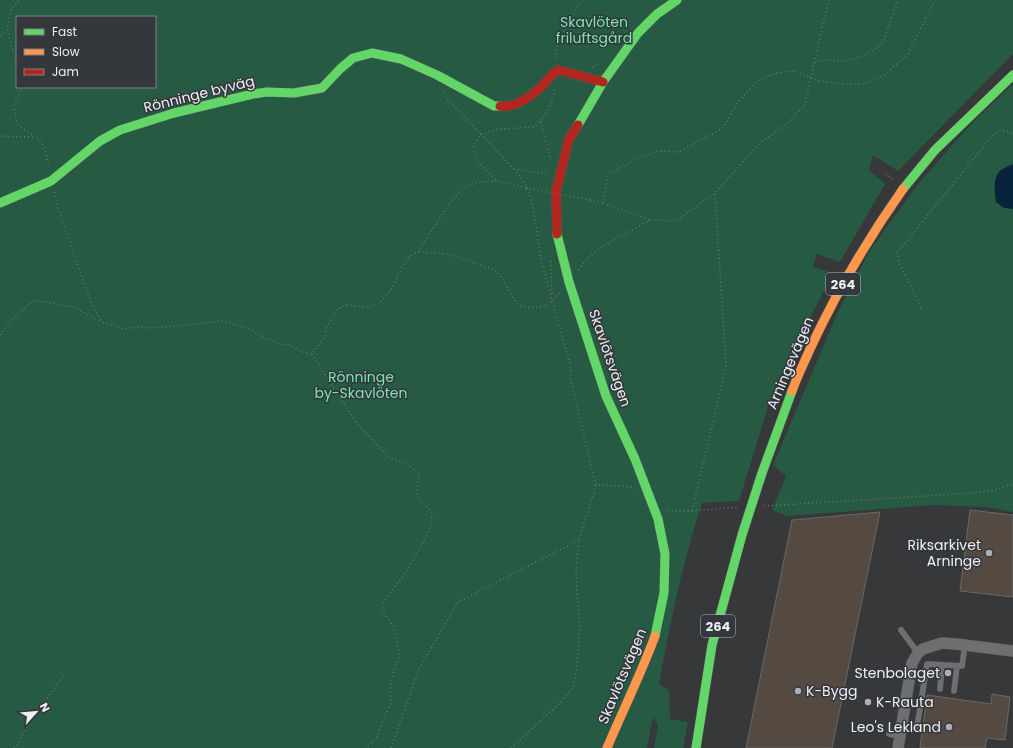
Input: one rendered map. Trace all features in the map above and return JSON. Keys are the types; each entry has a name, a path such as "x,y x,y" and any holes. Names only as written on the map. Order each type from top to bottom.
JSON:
{"street":[{"name":"Skavlötsvägen","path":"607,748 642,670 657,628 664,593 665,554 658,519 652,501 635,459 606,396 569,282 558,234 556,191 569,139 603,82 638,33 657,14 676,0"},
{"name":"Rönninge byväg","path":"0,203 51,181 100,141 120,130 174,113 253,94 267,92 294,93 322,88 353,58 372,53 401,59 439,76 494,106 507,107 523,100 540,88 551,75 558,70 603,82"},
{"name":"Arningevägen","path":"696,748 712,645 742,535 762,473 793,387 823,321 877,227 904,188 935,150 1013,75"},
{"path":"898,748 895,735 912,663 918,653 923,649 942,643 1013,651"},
{"name":"Arningevägen","path":"700,718 703,748"}],"lane":[{"path":"901,630 918,653"},
{"path":"917,727 927,664 962,666 965,645"},
{"path":"940,689 942,665"},
{"path":"954,691 957,666"}],"path":[{"path":"16,58 7,32 8,16 19,0"},
{"path":"418,252 452,200 462,189 477,182 497,181 603,203 650,220 676,221 715,193 761,142 787,124 804,105 829,0"},
{"path":"814,64 819,61 826,60 850,60 880,47 898,0"},
{"path":"603,203 608,174 634,160 658,151 679,152 723,128 737,102 757,81 776,73 794,71 819,81 845,84 865,84 885,75 908,54 935,0"},
{"path":"0,35 7,32"},
{"path":"439,76 441,87 448,100 514,169 530,194 541,261"},
{"path":"23,88 14,105 17,124 24,130 37,137 44,146 59,211 91,304 102,322"},
{"path":"540,121 552,164"},
{"path":"920,308 916,294 899,261 897,253 992,135 1001,130 1013,133"},
{"path":"481,134 473,146 477,161 497,181"},
{"path":"0,136 37,137"},
{"path":"514,169 554,176"},
{"path":"692,511 726,366 715,193"},
{"path":"312,354 325,337 327,327 337,310 345,305 370,307 379,304 391,290 402,267 410,256 418,252 453,255 496,270 519,306 533,308 544,307 553,301 587,259 600,248 650,220"},
{"path":"0,335 13,319 32,301 73,306 102,322 125,329 138,327 165,327 222,321 250,329 263,337 280,344 290,345 302,352 312,354 359,426 389,457 407,464 420,476 416,488 419,499 431,511 432,522 421,548 414,556 408,570 384,601 381,608 394,628 400,655 394,669 390,685 390,702 388,708 377,737 366,748"},
{"path":"759,506 973,493 995,490 1013,484"},
{"path":"510,748 561,702 573,688 576,675 580,626 576,596 579,540 596,485"},
{"path":"391,748 419,669 458,602 579,540"},
{"path":"14,748 30,720 66,672"}],"green space":[{"name":"Rönninge by-Skavlöten","path":"0,0 1013,0 1013,54 898,171 873,155 869,170 885,184 840,262 817,254 813,267 833,273 773,391 739,501 702,503 689,548 659,684 669,690 670,719 688,722 683,748 654,748 658,725 653,717 647,748 0,748"},
{"path":"1013,84 1013,512 986,507 934,505 787,516 772,510 786,476 773,465 837,314 870,250 918,184 971,124"}],"water":[{"path":"1013,164 1013,209 1004,208 996,202 995,181 998,173 1002,169"}],"building":[{"name":"Riksarkivet Arninge","path":"970,510 1013,515 1013,597 960,591"},
{"path":"880,512 832,748 746,748 792,520"},
{"name":"Leo's Lekland","path":"992,694 1010,697 1005,740 987,738 985,748 920,748 927,695 991,704"}],"traffic: fast":[{"path":"578,125 603,82 638,33 657,14 677,0"},
{"path":"0,203 51,181 100,141 120,130 174,113 253,94 267,92 294,93 322,88 353,58 372,53 401,59 437,75 494,106 500,106"},
{"path":"903,189 935,150 1013,75"},
{"path":"557,234 569,282 606,396 635,459 658,519 665,554 664,593 655,636"},
{"path":"696,748 712,645 742,535 762,473 792,391"}],"traffic: slow":[{"path":"792,391 810,349 841,287 903,189"},
{"path":"607,748 655,636"}],"traffic: jam":[{"path":"500,106 516,104 532,95 558,70 603,82"},
{"path":"557,234 556,191 569,139 578,125"}],"place":[{"name":"Riksarkivet Arninge","path":"989,553"},
{"name":"Stenbolaget","path":"948,673"},
{"name":"K-Bygg","path":"798,691"},
{"name":"K-Rauta","path":"868,702"},
{"name":"Leo's Lekland","path":"949,727"}],"park label":[{"name":"Skavlöten friluftsgård","path":"594,30"}]}
